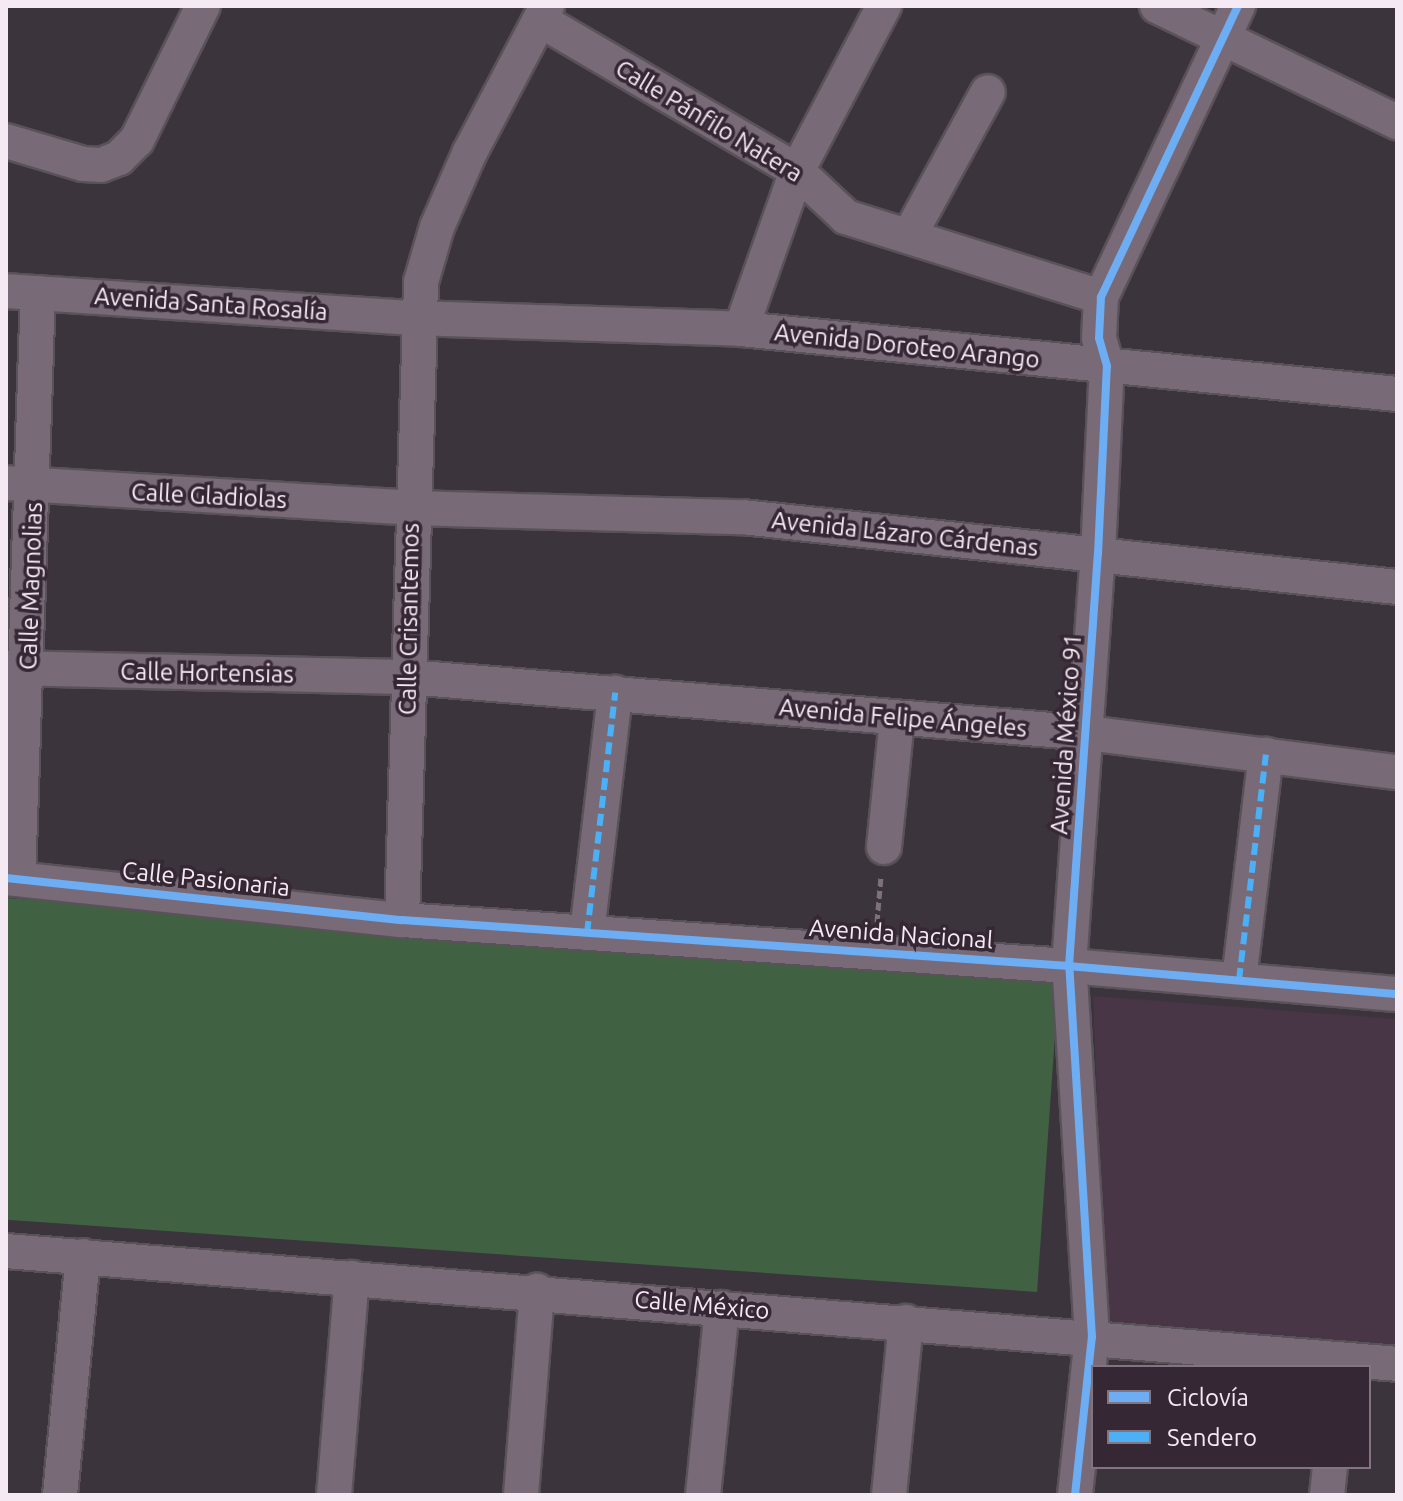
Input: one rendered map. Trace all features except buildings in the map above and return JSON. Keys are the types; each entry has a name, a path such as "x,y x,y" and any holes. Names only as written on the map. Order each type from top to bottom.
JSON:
{"street":[{"path":"6,141 101,165 119,158 137,140 203,6"},
{"path":"741,329 797,171 884,6"},
{"path":"1157,6 1397,122"},
{"name":"Avenida México 91","path":"1075,1495 1092,1337 1069,966 1087,733 1107,366 1099,338 1101,297 1238,6"},
{"name":"Calle Pánfilo Natera","path":"544,13 797,171 846,217 1101,297"},
{"name":"Calle Crisantemos","path":"402,920 416,318 437,227 470,152 544,13"},
{"path":"909,236 988,92"},
{"name":"Avenida Santa Rosalía","path":"22,292 416,318"},
{"name":"Calle Magnolias","path":"12,878 22,292"},
{"name":"Avenida Doroteo Arango","path":"416,318 741,329 1397,394"},
{"name":"Calle Gladiolas","path":"20,484 411,508"},
{"name":"Avenida Lázaro Cárdenas","path":"411,508 742,517 1397,587"},
{"name":"Calle Hortensias","path":"17,669 408,677"},
{"name":"Avenida Felipe Ángeles","path":"408,677 1087,733 1397,772"},
{"path":"587,933 615,693"},
{"path":"884,847 897,718"},
{"path":"1239,980 1266,755"},
{"name":"Calle Pasionaria","path":"12,878 402,920"},
{"name":"Avenida Nacional","path":"402,920 1069,966 1397,994"},
{"name":"Calle México","path":"6,1251 1092,1337 1342,1364 1397,1364"},
{"path":"60,1495 83,1256"},
{"path":"334,1495 352,1278"},
{"path":"521,1495 537,1291"},
{"path":"703,1495 722,1308"},
{"path":"889,1495 906,1322"},
{"path":"1327,1495 1330,1469"}],"path":[{"path":"873,953 884,847"}],"shaded area":[{"path":"1093,996 1397,1019 1397,1349 1106,1324"}],"green space":[{"path":"6,898 1059,972 1037,1292 6,1220"}],"marked path":[{"path":"587,933 615,693"},
{"path":"1239,980 1266,755"}],"cycle path":[{"path":"1075,1495 1092,1337 1069,966 1098,554 1107,366 1099,338 1101,297 1238,6"},
{"path":"6,878 402,920 1069,966 1397,994"}]}
